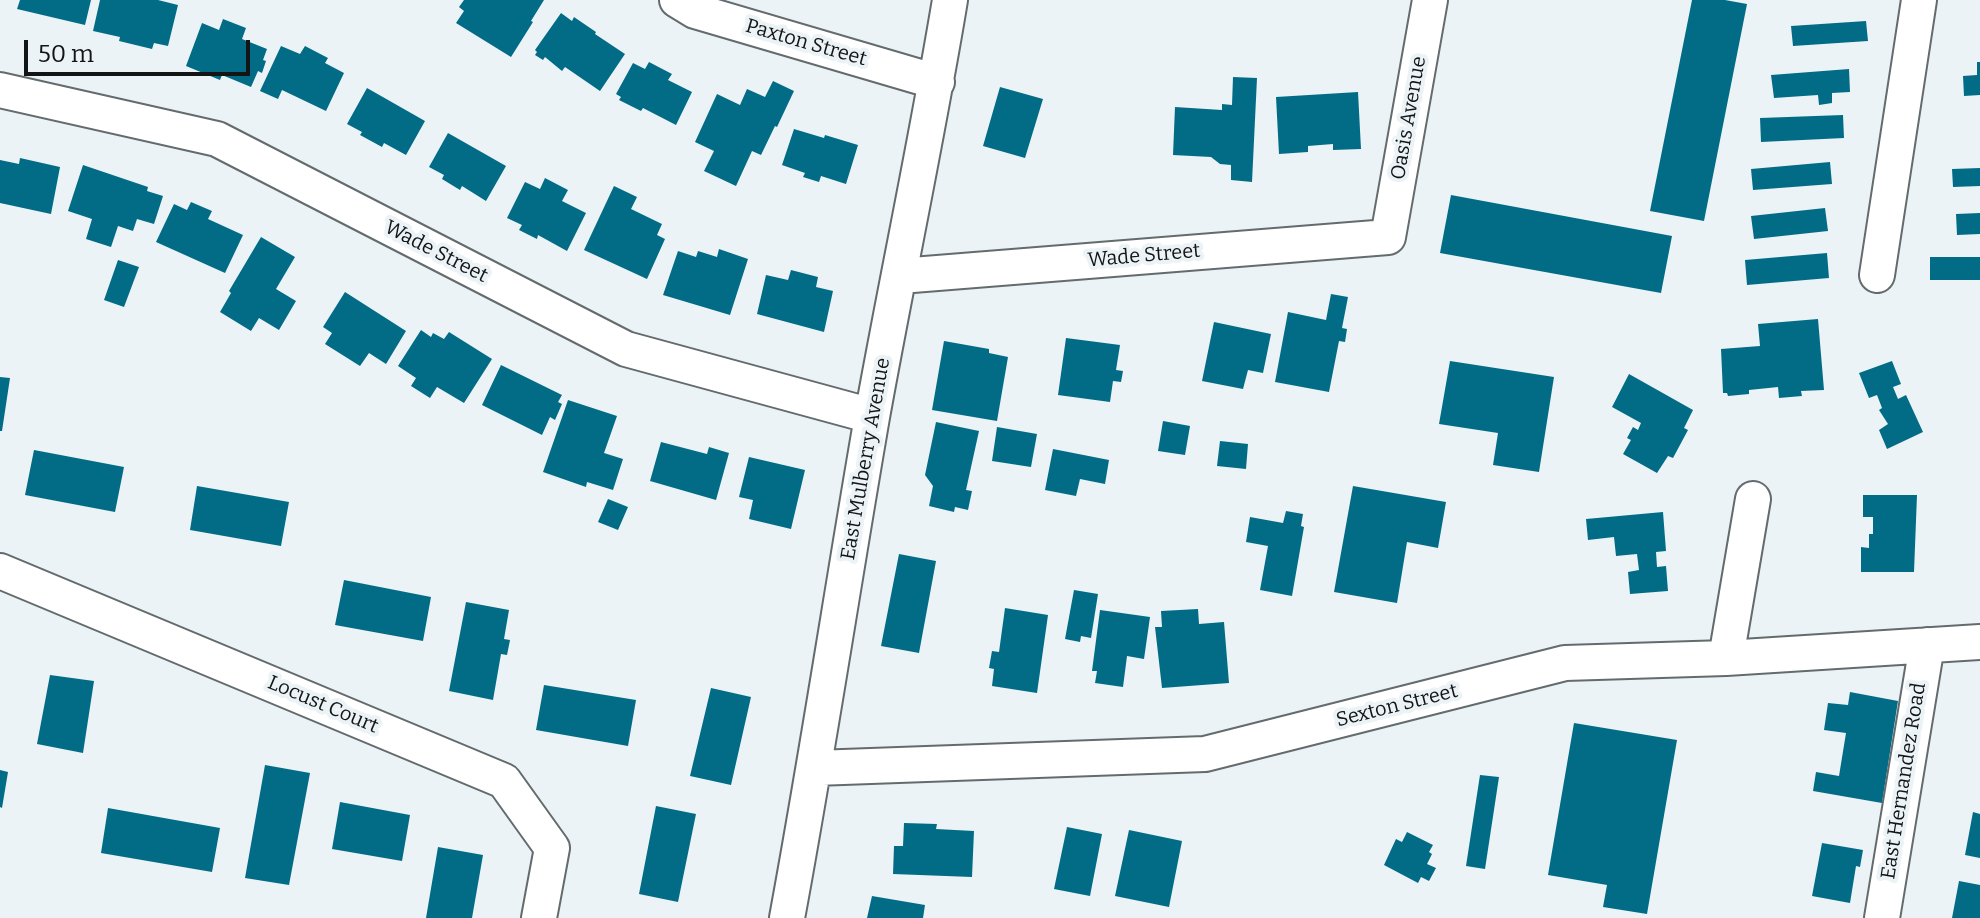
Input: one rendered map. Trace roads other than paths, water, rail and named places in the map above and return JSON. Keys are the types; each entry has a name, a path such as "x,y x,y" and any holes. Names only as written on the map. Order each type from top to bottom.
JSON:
{"street":[{"name":"Paxton Street","path":"677,0 695,11 937,82"},
{"name":"East Mulberry Avenue","path":"787,918 815,768 872,416 950,0"},
{"name":"Oasis Avenue","path":"1388,237 1430,0"},
{"path":"1877,275 1919,0"},
{"name":"Wade Street","path":"0,90 217,139 626,349 872,416"},
{"name":"Wade Street","path":"900,276 1388,237"},
{"path":"1726,658 1753,499"},
{"name":"Locust Court","path":"0,571 504,781 552,848 539,918"},
{"name":"Sexton Street","path":"815,768 1205,754 1565,663 1726,658 1980,642"},
{"name":"East Hernandez Road","path":"1882,918 1927,645"}]}
